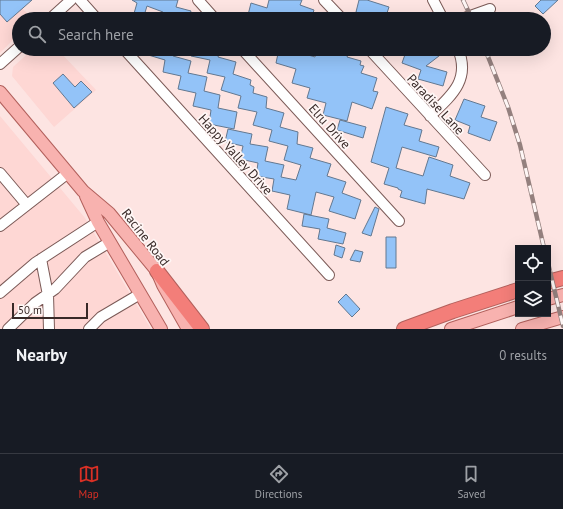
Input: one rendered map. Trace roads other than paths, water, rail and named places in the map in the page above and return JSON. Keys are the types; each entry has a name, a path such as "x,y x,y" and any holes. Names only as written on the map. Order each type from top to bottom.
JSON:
{"highway":[{"path":"157,272 202,329"},
{"path":"551,281 563,278"},
{"path":"404,329 453,310 515,291"}],"main road":[{"name":"Racine Road","path":"0,92 83,192 98,222 161,329"},
{"name":"Racine Road","path":"83,192 109,213 157,272 188,329"},
{"path":"551,298 563,295"},
{"path":"451,329 515,308"},
{"path":"522,329 563,317"}],"street":[{"path":"58,12 71,0"},
{"path":"80,0 91,12"},
{"path":"198,0 209,12"},
{"path":"324,0 335,12"},
{"path":"433,0 440,12"},
{"path":"482,12 490,9"},
{"path":"0,64 12,53"},
{"name":"Happy Valley Drive","path":"130,56 329,275"},
{"name":"Elru Drive","path":"248,56 399,221"},
{"name":"Paradise Lane","path":"375,56 485,175"},
{"path":"430,116 446,102 461,80 463,64 460,56"},
{"path":"0,173 27,205"},
{"path":"0,226 68,173"},
{"path":"0,293 41,259 98,222"},
{"path":"8,329 35,304 48,295 86,258 110,242"},
{"path":"41,259 48,295 49,329"},
{"path":"89,329 101,317 140,294"}],"railway":[{"path":"463,0 469,12"},
{"path":"488,56 508,107 520,145 543,245"},
{"path":"551,276 563,326"}]}
